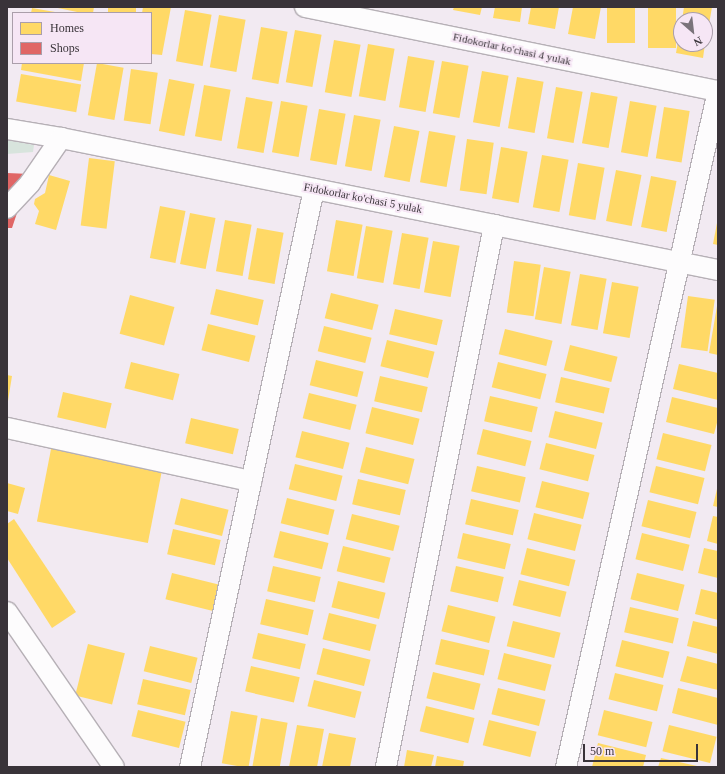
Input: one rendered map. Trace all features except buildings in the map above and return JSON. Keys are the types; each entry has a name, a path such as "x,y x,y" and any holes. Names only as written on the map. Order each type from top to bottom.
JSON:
{"street":[{"name":"Fidokorlar ko'chasi 4 yulak","path":"306,7 718,91"},
{"path":"566,767 718,91"},
{"name":"Fidokorlar ko'chasi 5 yulak","path":"7,129 62,138 718,270"},
{"path":"7,208 30,183 62,138"},
{"path":"190,767 314,188"},
{"path":"386,767 494,225"},
{"path":"7,428 251,481"},
{"path":"7,612 114,767"}],"shaded area":[{"path":"7,140 34,145 33,152 7,154"}]}
